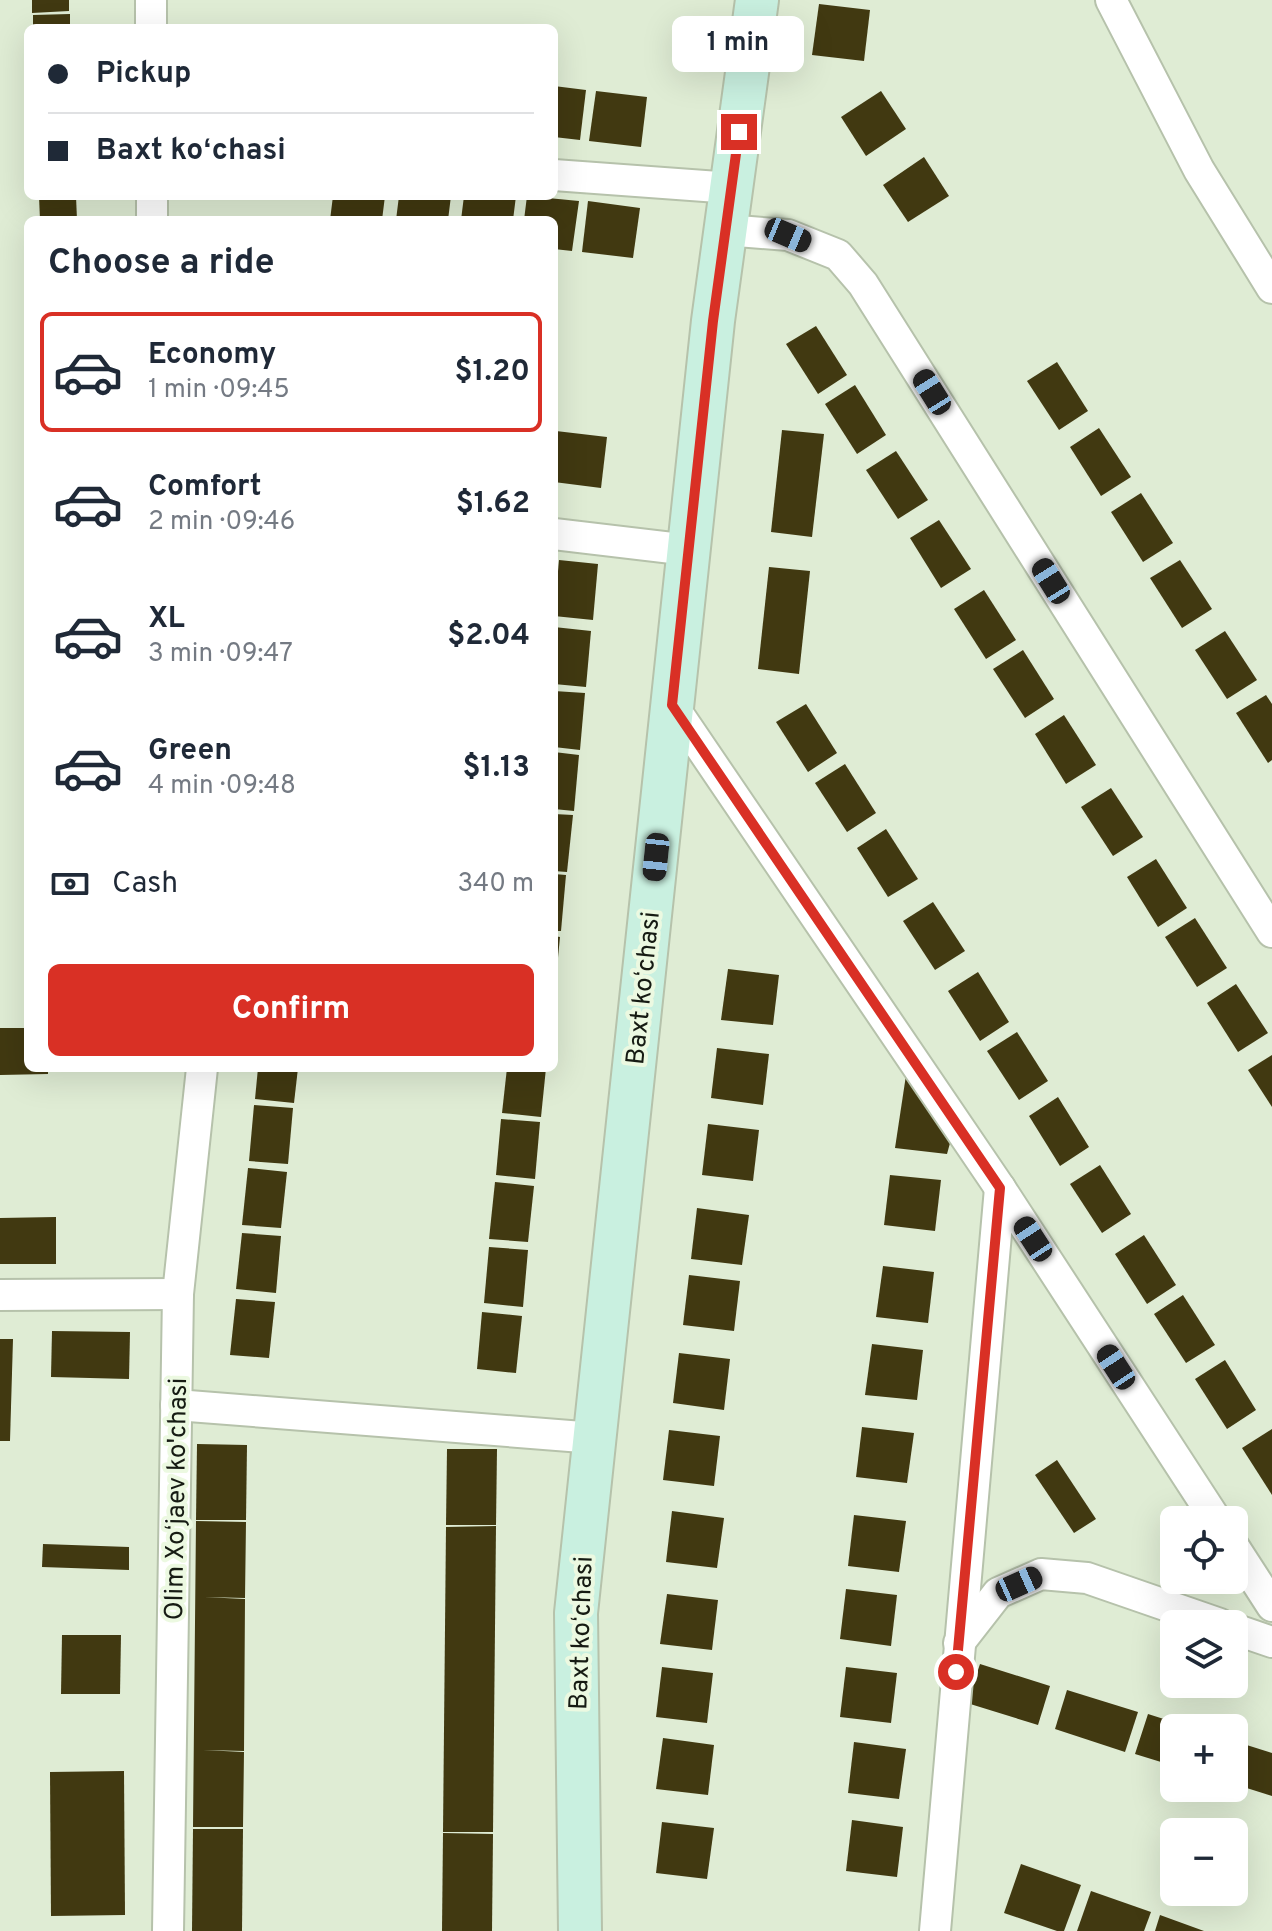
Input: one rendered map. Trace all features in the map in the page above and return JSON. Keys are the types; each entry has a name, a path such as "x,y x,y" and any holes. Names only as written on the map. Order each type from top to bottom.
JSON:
{"main road":[{"name":"Baxt koʻchasi","path":"580,1931 576,1613 689,550 725,230 757,0"}],"street":[{"path":"151,0 151,24"},
{"path":"1111,0 1199,170 1272,288"},
{"path":"558,175 732,188"},
{"path":"725,230 788,235 838,255 863,284 1272,932"},
{"path":"558,534 689,550"},
{"path":"672,705 1000,1188 1207,1506"},
{"name":"Olim Xoʻjaev ko'chasi","path":"168,1931 178,1294 202,1072"},
{"path":"935,1931 1000,1188"},
{"path":"0,1295 178,1294"},
{"path":"176,1405 595,1438"},
{"path":"1248,1569 1272,1606"},
{"path":"959,1643 998,1593 1041,1574 1087,1578 1180,1610"},
{"path":"1248,1634 1272,1642"}],"building":[{"path":"32,0 69,0 69,11 32,13"},
{"path":"819,4 870,10 864,61 812,55"},
{"path":"70,14 70,24 33,24 33,15"},
{"path":"558,86 586,90 580,140 558,137"},
{"path":"596,91 647,97 641,147 589,141"},
{"path":"881,91 906,129 866,156 841,117"},
{"path":"924,157 949,196 908,222 883,185"},
{"path":"39,200 76,200 77,216 40,216"},
{"path":"332,200 384,200 382,216 330,216"},
{"path":"398,200 450,200 448,216 396,216"},
{"path":"464,200 516,200 514,216 462,216"},
{"path":"526,200 579,201 572,251 558,249 558,216 524,216"},
{"path":"588,201 640,208 633,258 582,252"},
{"path":"816,326 847,375 818,394 786,344"},
{"path":"1057,362 1088,411 1059,430 1027,381"},
{"path":"855,385 886,435 857,454 825,404"},
{"path":"1099,428 1131,477 1101,496 1070,447"},
{"path":"782,430 824,434 812,537 771,532"},
{"path":"558,431 607,437 601,488 558,483"},
{"path":"896,451 928,500 898,519 866,470"},
{"path":"1141,493 1173,543 1143,562 1111,512"},
{"path":"939,520 971,569 941,588 910,538"},
{"path":"559,560 598,564 593,620 558,616"},
{"path":"1180,560 1212,609 1182,628 1150,578"},
{"path":"769,567 810,571 799,674 758,669"},
{"path":"984,590 1016,640 986,659 954,609"},
{"path":"558,627 591,631 586,687 558,684"},
{"path":"1225,631 1257,680 1227,699 1195,650"},
{"path":"1023,650 1054,699 1025,718 993,669"},
{"path":"558,691 585,693 580,750 558,747"},
{"path":"1266,695 1272,704 1272,760 1268,763 1236,713"},
{"path":"806,704 837,753 808,772 776,722"},
{"path":"1064,715 1096,765 1066,784 1035,734"},
{"path":"558,752 579,755 574,811 558,809"},
{"path":"845,764 876,813 847,832 815,783"},
{"path":"1111,788 1143,837 1113,856 1081,807"},
{"path":"558,814 573,815 567,872 558,871"},
{"path":"886,829 918,879 888,897 857,848"},
{"path":"1156,859 1187,908 1158,927 1127,877"},
{"path":"558,874 566,875 561,931 558,931"},
{"path":"933,902 965,951 935,970 903,921"},
{"path":"1195,918 1227,968 1197,987 1165,937"},
{"path":"728,969 779,975 773,1025 721,1020"},
{"path":"978,972 1009,1022 980,1041 948,991"},
{"path":"1236,984 1268,1033 1238,1052 1207,1003"},
{"path":"0,1028 24,1028 24,1072 48,1074 0,1075"},
{"path":"1017,1032 1048,1081 1019,1100 987,1051"},
{"path":"717,1048 769,1054 763,1105 711,1098"},
{"path":"1272,1055 1272,1107 1248,1070"},
{"path":"908,1062 955,1125 947,1154 895,1148"},
{"path":"258,1072 298,1072 294,1103 255,1099"},
{"path":"507,1072 546,1072 541,1117 502,1113"},
{"path":"1058,1097 1089,1147 1060,1166 1029,1116"},
{"path":"254,1105 293,1108 288,1164 249,1161"},
{"path":"501,1119 540,1122 535,1179 496,1175"},
{"path":"708,1124 759,1130 753,1181 702,1175"},
{"path":"1100,1165 1131,1214 1102,1233 1070,1184"},
{"path":"248,1168 287,1172 281,1228 242,1225"},
{"path":"890,1175 941,1180 935,1231 884,1225"},
{"path":"495,1182 534,1186 528,1242 489,1239"},
{"path":"697,1208 749,1215 742,1265 691,1259"},
{"path":"56,1217 56,1264 0,1264 0,1218"},
{"path":"242,1233 281,1236 276,1293 236,1289"},
{"path":"1144,1235 1176,1285 1147,1304 1115,1254"},
{"path":"489,1247 528,1250 523,1307 484,1303"},
{"path":"883,1266 934,1272 928,1323 876,1317"},
{"path":"689,1275 740,1281 734,1331 683,1325"},
{"path":"1183,1295 1215,1345 1186,1363 1154,1314"},
{"path":"236,1299 275,1302 269,1358 230,1355"},
{"path":"482,1312 522,1316 516,1373 477,1369"},
{"path":"52,1331 130,1332 129,1379 51,1377"},
{"path":"0,1339 13,1339 10,1441 0,1441"},
{"path":"872,1344 923,1350 917,1400 865,1395"},
{"path":"679,1353 730,1359 724,1410 673,1403"},
{"path":"1225,1360 1256,1410 1227,1429 1195,1379"},
{"path":"862,1427 914,1433 907,1483 856,1477"},
{"path":"1272,1429 1272,1495 1242,1448"},
{"path":"669,1430 720,1436 714,1486 663,1480"},
{"path":"197,1444 247,1445 246,1520 196,1520"},
{"path":"447,1449 497,1449 496,1525 446,1525"},
{"path":"1057,1460 1096,1519 1074,1533 1035,1475"},
{"path":"672,1511 724,1518 717,1568 666,1562"},
{"path":"854,1515 906,1521 899,1572 848,1566"},
{"path":"196,1521 246,1522 245,1598 204,1597 245,1599 244,1751 203,1750 244,1752 243,1827 193,1827"},
{"path":"496,1526 493,1832 443,1832 446,1527"},
{"path":"43,1544 129,1547 129,1570 42,1567"},
{"path":"846,1589 897,1595 891,1646 840,1639"},
{"path":"667,1594 718,1600 712,1650 660,1644"},
{"path":"62,1635 121,1635 120,1694 61,1694"},
{"path":"980,1664 1050,1686 1038,1725 967,1703"},
{"path":"662,1667 713,1673 707,1723 656,1717"},
{"path":"846,1667 897,1673 891,1723 840,1717"},
{"path":"1067,1690 1138,1712 1125,1752 1055,1729"},
{"path":"1148,1714 1160,1718 1160,1762 1135,1754"},
{"path":"663,1738 714,1745 708,1795 656,1789"},
{"path":"854,1742 906,1749 899,1799 848,1793"},
{"path":"1248,1745 1272,1753 1272,1796 1248,1788"},
{"path":"124,1771 125,1915 51,1916 50,1772"},
{"path":"852,1820 903,1827 897,1877 846,1871"},
{"path":"662,1822 714,1828 707,1879 656,1873"},
{"path":"193,1829 243,1829 242,1931 192,1931"},
{"path":"443,1833 493,1834 492,1931 442,1931"},
{"path":"1021,1864 1081,1885 1064,1931 1004,1913"},
{"path":"1091,1891 1151,1912 1144,1931 1077,1931"},
{"path":"1160,1915 1204,1931 1155,1931"}],"route":[{"path":"739,132 713,321 672,705 1000,1188 956,1672"}]}
